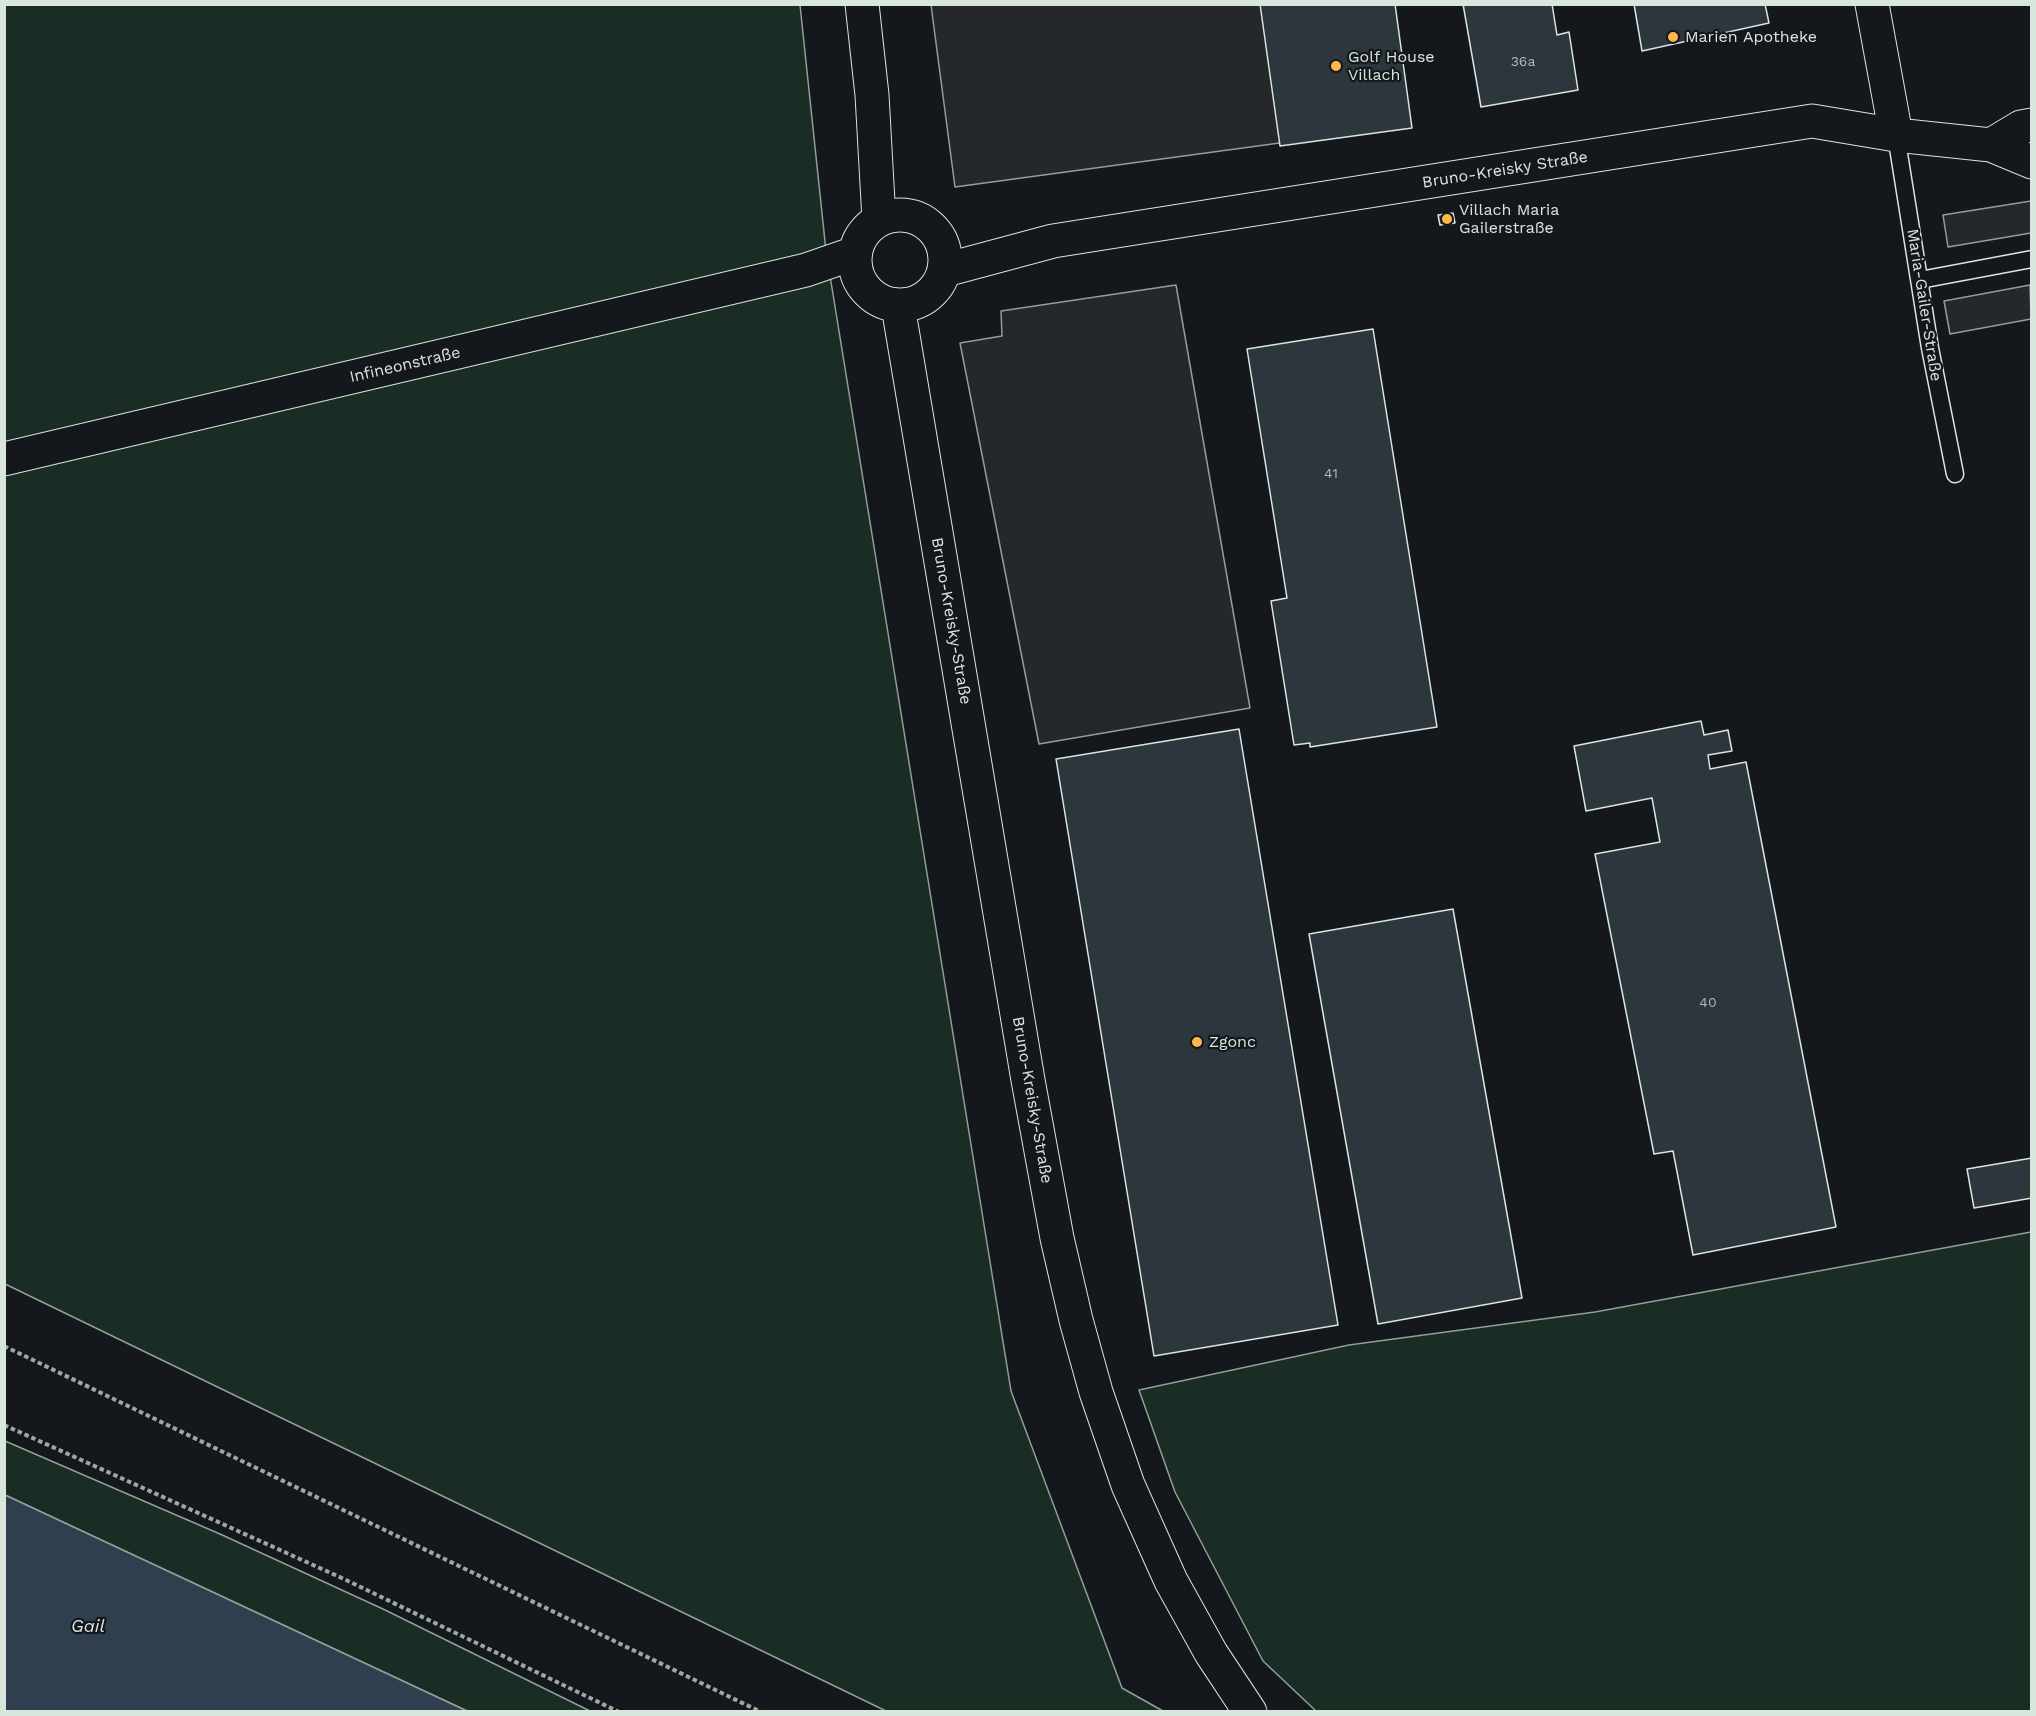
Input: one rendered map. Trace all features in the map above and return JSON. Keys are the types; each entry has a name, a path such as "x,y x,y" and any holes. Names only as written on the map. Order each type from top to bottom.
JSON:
{"street":[{"path":"862,4 872,95 891,217"},
{"name":"Maria-Gailer-Straße","path":"1872,4 1896,135"},
{"name":"Bruno-Kreisky Straße","path":"944,258 1812,121 1896,135"},
{"path":"1991,145 2021,127 2031,125"},
{"path":"1896,135 1991,145 2031,162"},
{"path":"891,217 921,220 934,230 944,258 930,294 908,304 881,302 868,292 857,265 859,240 891,217"},
{"name":"Infineonstraße","path":"4,459 806,270 857,265"},
{"name":"Bruno-Kreisky-Straße","path":"908,304 923,454 1030,1091 1057,1238 1076,1320 1096,1392 1133,1495 1171,1581 1211,1653 1250,1712"}],"lane":[{"name":"Maria-Gailer-Straße","path":"1896,135 1955,474"},
{"path":"1920,280 2031,259"}],"path":[{"path":"4,1346 760,1712"},
{"path":"4,1425 344,1579 619,1712"}],"green space":[{"path":"4,5 800,5 826,251 1011,1391 1122,1688 1163,1711 886,1711 5,1284"},
{"path":"2031,1232 2031,1711 1316,1711 1263,1661 1175,1492 1139,1390 1349,1345 1595,1312"},
{"path":"5,1441 220,1534 383,1609 590,1711 467,1711 5,1495"}],"shaded area":[{"path":"931,5 1267,5 1287,142 955,187"},
{"path":"2031,201 2031,233 1948,247 1943,215"},
{"path":"1176,285 1250,708 1039,744 960,343 1002,336 1001,311"},
{"path":"2030,285 2031,319 1950,334 1944,301"}],"water":[{"name":"Gail","path":"5,1495 467,1711 5,1711"}],"building":[{"name":"Golf House Villach","path":"1260,4 1395,4 1412,128 1280,146"},
{"path":"1463,4 1552,4 1557,35 1569,32 1578,90 1481,107"},
{"name":"Marien Apotheke","path":"1634,4 1765,4 1769,23 1642,51"},
{"name":"Villach Maria Gailerstraße","path":"1453,213 1455,223 1440,225 1438,215"},
{"path":"1373,329 1437,727 1310,747 1310,743 1294,745 1271,601 1287,598 1247,349"},
{"path":"1701,721 1704,735 1728,730 1732,751 1708,755 1710,769 1746,762 1836,1227 1693,1255 1673,1151 1654,1154 1595,854 1660,842 1652,798 1586,811 1574,746"},
{"name":"Zgonc","path":"1239,729 1338,1325 1154,1356 1056,759"},
{"path":"1453,909 1522,1298 1378,1324 1309,934"},
{"path":"2032,1158 2032,1198 1974,1208 1967,1169"}],"place":[{"name":"Marien Apotheke","path":"1673,37"},
{"name":"Golf House Villach","path":"1336,66"},
{"name":"Villach Maria Gailerstraße","path":"1447,219"},
{"name":"Zgonc","path":"1197,1042"}]}
